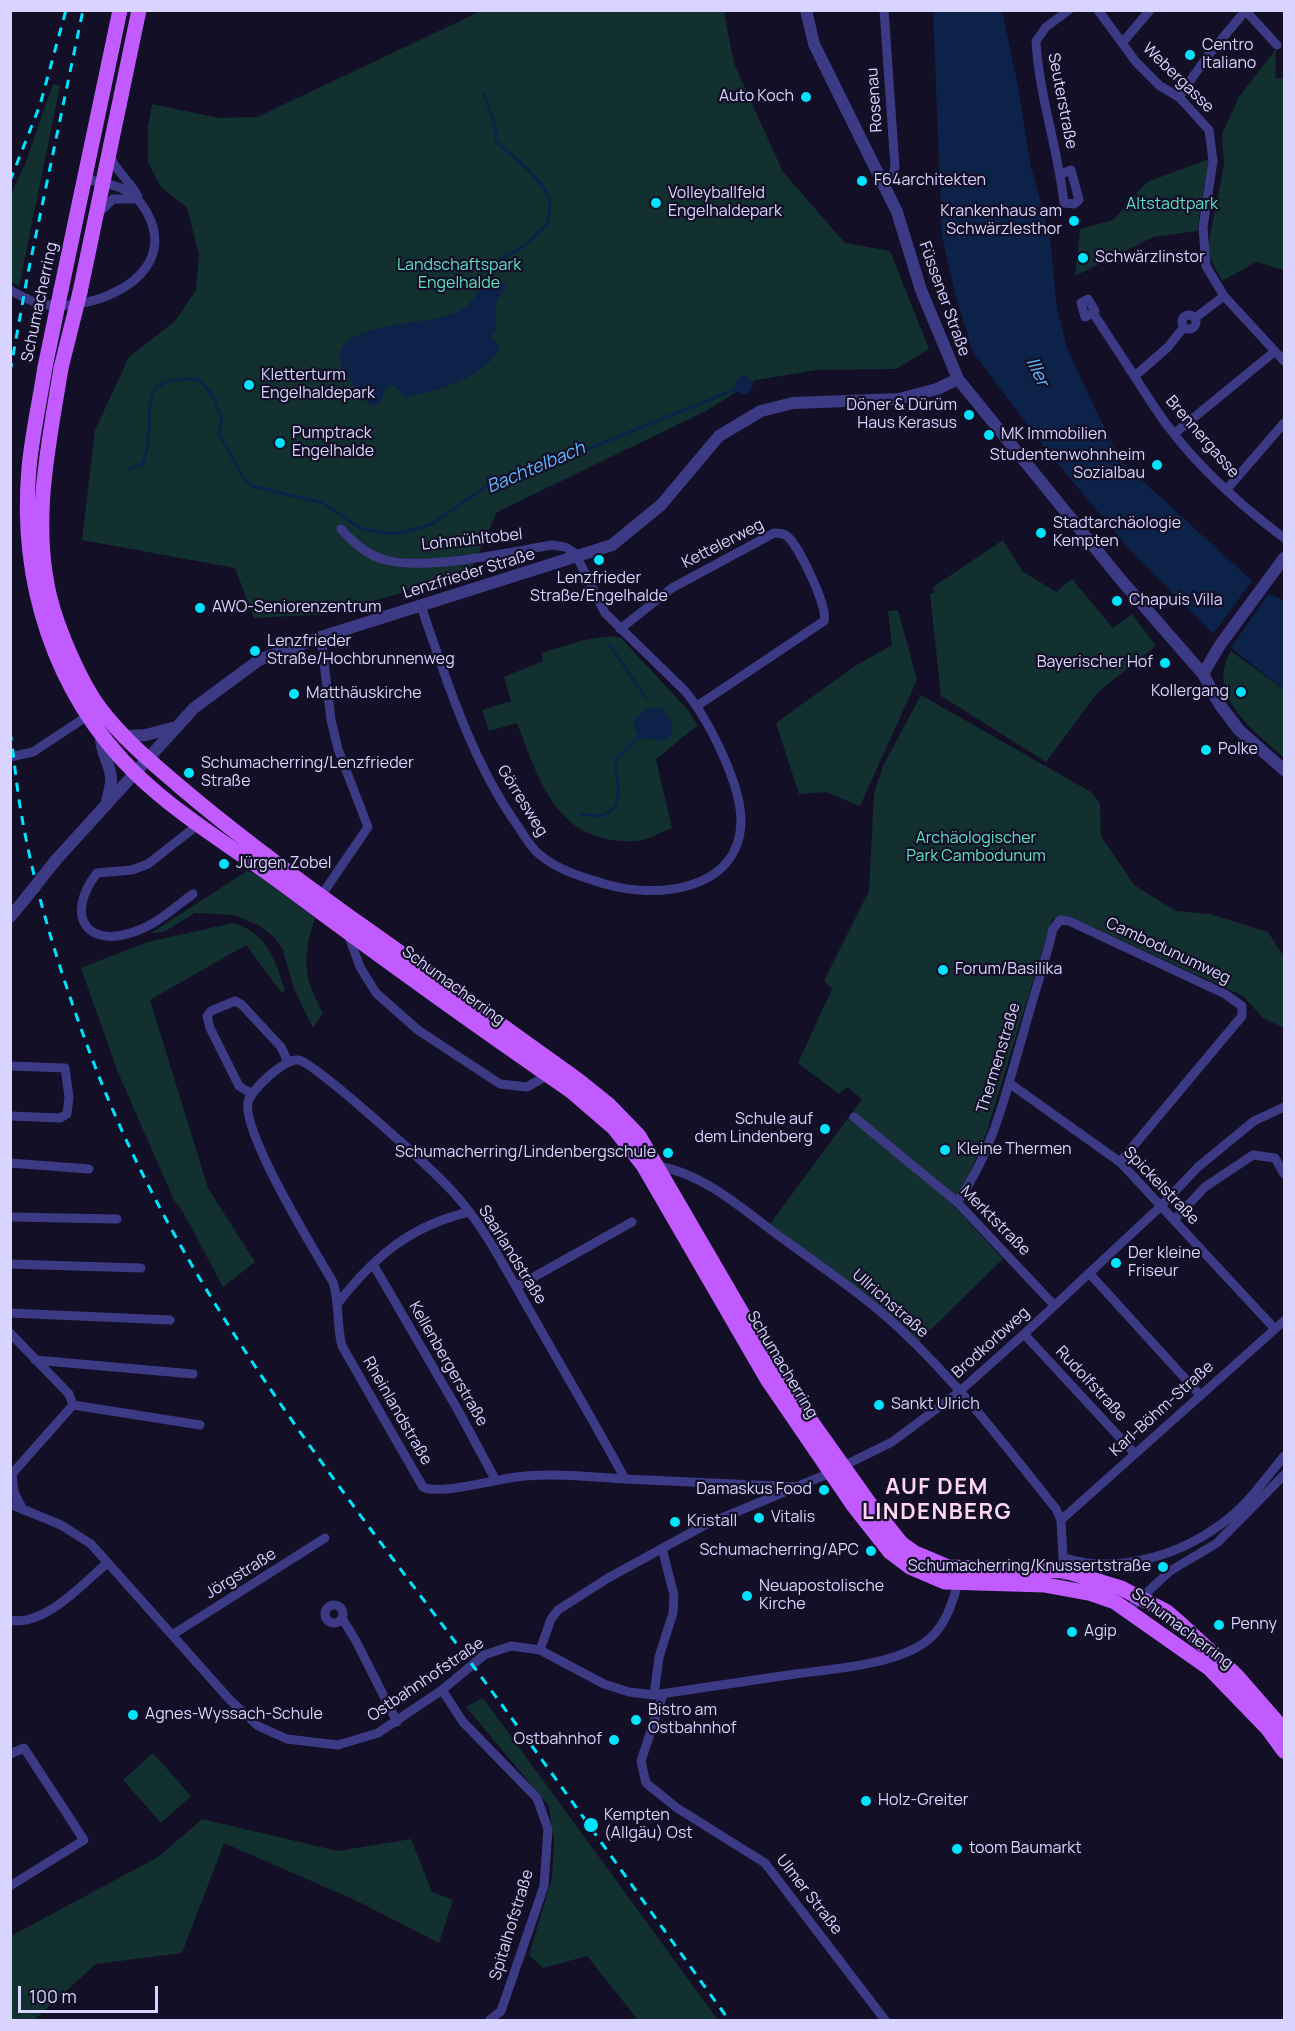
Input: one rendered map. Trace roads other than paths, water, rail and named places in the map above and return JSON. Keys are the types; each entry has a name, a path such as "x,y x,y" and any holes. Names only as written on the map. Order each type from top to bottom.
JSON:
{"main road":[{"name":"Schumacherring","path":"120,10 45,367 29,469 28,527 38,603 48,638 71,690 208,812 608,1104 639,1136 658,1166 667,1192 676,1208 837,1470 901,1543 960,1577 1064,1588 1107,1599 1128,1610 1209,1668 1268,1729 1284,1751"},
{"name":"Schumacherring","path":"139,10 80,292 61,368 44,469 41,525 50,599 101,735 134,772 199,824 589,1105 614,1128 667,1192"},
{"name":"Schumacherring","path":"960,1577 1065,1565 1121,1588 1167,1612 1222,1660 1284,1730"}],"street":[{"name":"Füssener Straße","path":"806,10 814,44 897,212 944,350 957,379 1121,580 1203,674 1220,705 1239,730 1284,770"},
{"name":"Rosenau","path":"882,181 892,174 895,167 884,10"},
{"name":"Seuterstraße","path":"1061,174 1071,171 1079,200 1074,204 1064,202 1061,174 1037,64 1036,41 1046,27 1069,10"},
{"name":"Webergasse","path":"1098,10 1136,62 1160,86 1179,97 1209,130 1213,170 1202,243 1206,266 1224,296 1284,361"},
{"path":"1123,42 1150,10"},
{"path":"1179,97 1206,58 1246,11 1277,45"},
{"path":"10,290 39,303 71,306 103,299 128,285 149,263 155,240 146,210 135,190 116,170 108,154"},
{"path":"84,179 114,185 139,199"},
{"path":"96,215 113,199 139,199"},
{"path":"1136,375 1168,347 1184,327 1182,323 1184,316 1191,315 1195,318 1224,296"},
{"name":"Brennergasse","path":"1093,313 1175,434 1227,489 1284,538"},
{"path":"1175,434 1275,352"},
{"name":"Lenzfrieder Straße","path":"10,917 106,803 176,726 194,708 250,665 321,637 612,545 660,505 719,436 761,411 794,403 898,399 937,389 957,379"},
{"path":"1227,489 1284,423"},
{"name":"Lohmühltobel","path":"340,529 366,552 386,561 451,561 552,546 565,547 578,557"},
{"name":"Kettelerweg","path":"620,629 680,583 774,533 788,536 796,547 825,608 824,621 697,706"},
{"name":"Görresweg","path":"421,606 462,720 492,785 537,853 580,876 615,887 663,891 678,889 707,878 729,859 741,823 735,794 720,748 697,706 604,613 578,557"},
{"path":"1203,674 1223,641 1284,558"},
{"path":"321,637 331,720 338,749 369,827 321,896"},
{"path":"10,757 33,752 93,712"},
{"path":"125,736 146,735 176,726"},
{"path":"101,735 100,747 109,765 112,780 106,803"},
{"path":"193,894 140,930 125,934 112,936 91,931 84,926 80,915 80,906 97,873 132,870 148,864 199,824"},
{"name":"Thermenstraße","path":"957,1202 972,1182 1009,1083 1053,929 1060,920"},
{"name":"Cambodunumweg","path":"1060,920 1069,921 1150,958 1225,994 1242,1006 1242,1016 1120,1162"},
{"path":"348,932 360,968 375,993 418,1030 500,1084 527,1087 548,1076"},
{"path":"236,1001 243,1005 281,1047 288,1062 250,1098 239,1086 210,1028 207,1021 211,1011 236,1001"},
{"name":"Saarlandstraße","path":"288,1062 298,1060 306,1062 366,1112 453,1192 483,1231 625,1479"},
{"path":"10,1066 65,1068 69,1097 67,1114 60,1118 10,1116"},
{"name":"Spickelstraße","path":"1009,1083 1120,1162 1275,1329"},
{"name":"Rheinlandstraße","path":"250,1098 253,1128 267,1160 291,1211 333,1282 338,1303 337,1321 342,1346 423,1487 429,1491 442,1491 495,1479 551,1474 798,1487"},
{"name":"Brodkorbweg","path":"540,1650 551,1619 558,1610 662,1548 705,1525 837,1470 892,1442 960,1392 1160,1207 1198,1167 1254,1121 1284,1107"},
{"name":"Merktstraße","path":"854,1117 957,1202 1054,1305"},
{"path":"1174,1220 1205,1187 1253,1155 1275,1158 1284,1174"},
{"path":"10,1163 89,1169"},
{"name":"Ullrichstraße","path":"658,1166 673,1169 705,1183 756,1217 900,1329 960,1392 1056,1509 1061,1520 1065,1565 1064,1588"},
{"path":"338,1303 373,1264 404,1237 426,1226 469,1212"},
{"path":"10,1217 117,1219"},
{"path":"516,1287 633,1222"},
{"path":"10,1264 141,1268"},
{"name":"Kellenbergerstraße","path":"373,1264 495,1479"},
{"path":"1089,1273 1200,1395"},
{"path":"10,1313 170,1320"},
{"name":"Karl-Böhm-Straße","path":"1061,1520 1284,1322"},
{"path":"10,1333 69,1394 73,1405"},
{"name":"Rudolfstraße","path":"1024,1334 1135,1454"},
{"path":"35,1360 193,1374"},
{"path":"73,1405 200,1425"},
{"path":"22,1510 12,1488 11,1475 73,1405"},
{"path":"1065,1565 1128,1562 1160,1556 1190,1544 1229,1519 1284,1456"},
{"path":"1128,1610 1170,1571 1216,1542 1284,1475"},
{"name":"Ostbahnhofstraße","path":"10,1504 61,1525 91,1544 211,1681 258,1726 287,1740 338,1745 378,1733 442,1690 484,1655 512,1646 540,1650 604,1684 629,1692 658,1694 838,1668 899,1655 923,1644 934,1634 951,1607 960,1577"},
{"name":"Jörgstraße","path":"172,1635 325,1538"},
{"name":"Ulmer Straße","path":"662,1548 675,1595 673,1612 659,1657 658,1694 640,1761 646,1783 677,1808 765,1863 885,2020"},
{"path":"10,1620 21,1622 40,1617 107,1563"},
{"path":"342,1618 397,1722"},
{"name":"Spitalhofstraße","path":"442,1690 463,1722 537,1798 548,1829 543,1886 501,2011 490,2020"},
{"path":"10,1754 24,1748 84,1840 12,1882"}],"water":[{"name":"Iller","path":"933,11 1002,11 1019,91 1030,163 1050,237 1057,308 1067,348 1121,461 1251,580 1269,594 1284,600 1284,690 1211,632 1129,549 1048,452 973,353 956,297 942,237"},
{"path":"507,284 496,304 496,330 491,338 500,347 494,357 484,366 472,375 430,392 405,397 394,386 387,386 383,392 383,399 373,407 365,401 347,375 340,357 344,344 358,335 377,329 453,314 469,304 480,289"},
{"path":"740,376 748,376 753,381 751,392 740,394 735,389 735,381"},
{"path":"648,708 662,708 673,726 672,734 667,740 642,739 635,732 634,720"}],"waterway":[{"path":"484,93 495,126 496,141 537,179 548,197 550,206 548,224 520,249 498,260 487,288"},
{"name":"Bachtelbach","path":"129,470 142,464 147,449 150,404 154,393 162,384 177,380 200,380 215,399 222,421 219,434 244,479 253,486 323,503 362,529 394,534 430,525 490,484 578,453 736,389"},
{"path":"609,644 646,698"},
{"path":"580,815 598,816 611,811 618,799 615,760 638,737"}],"railway":[{"path":"10,181 40,105 66,10"},
{"path":"10,372 28,273 83,10"},
{"path":"10,732 25,836 57,957 87,1045 120,1127 159,1206 202,1283 299,1430 525,1737 729,2020"}],"place":[{"name":"Centro Italiano","path":"1190,55"},
{"name":"Auto Koch","path":"806,97"},
{"name":"F64architekten","path":"862,181"},
{"name":"Volleyballfeld Engelhaldepark","path":"656,203"},
{"name":"Krankenhaus am Schwärzlesthor","path":"1074,221"},
{"name":"Schwärzlinstor","path":"1083,258"},
{"name":"Kletterturm Engelhaldepark","path":"249,385"},
{"name":"Döner & Dürüm Haus Kerasus","path":"969,415"},
{"name":"MK Immobilien","path":"989,435"},
{"name":"Pumptrack Engelhalde","path":"280,443"},
{"name":"Studentenwohnheim Sozialbau","path":"1157,465"},
{"name":"Stadtarchäologie Kempten","path":"1041,533"},
{"name":"Lenzfrieder Straße/Engelhalde","path":"599,560"},
{"name":"Chapuis Villa","path":"1117,601"},
{"name":"AWO-Seniorenzentrum","path":"200,608"},
{"name":"Lenzfrieder Straße/Hochbrunnenweg","path":"255,651"},
{"name":"Bayerischer Hof","path":"1165,663"},
{"name":"Kollergang","path":"1241,692"},
{"name":"Matthäuskirche","path":"294,694"},
{"name":"Polke","path":"1206,750"},
{"name":"Schumacherring/Lenzfrieder Straße","path":"189,773"},
{"name":"Jürgen Zobel","path":"224,864"},
{"name":"Forum/Basilika","path":"943,970"},
{"name":"Schule auf dem Lindenberg","path":"825,1129"},
{"name":"Kleine Thermen","path":"945,1150"},
{"name":"Schumacherring/Lindenbergschule","path":"668,1153"},
{"name":"Der kleine Friseur","path":"1116,1263"},
{"name":"Sankt Ulrich","path":"879,1405"},
{"name":"Damaskus Food","path":"824,1490"},
{"name":"Vitalis","path":"759,1518"},
{"name":"Kristall","path":"675,1522"},
{"name":"Schumacherring/APC","path":"871,1551"},
{"name":"Schumacherring/Knussertstraße","path":"1163,1567"},
{"name":"Neuapostolische Kirche","path":"747,1596"},
{"name":"Penny","path":"1219,1625"},
{"name":"Agip","path":"1072,1632"},
{"name":"Agnes-Wyssach-Schule","path":"133,1715"},
{"name":"Bistro am Ostbahnhof","path":"636,1720"},
{"name":"Ostbahnhof","path":"614,1740"},
{"name":"Holz-Greiter","path":"866,1801"},
{"name":"Kempten (Allgäu) Ost","path":"591,1825"},
{"name":"toom Baumarkt","path":"957,1849"}],"district":[{"name":"AUF DEM LINDENBERG","path":"937,1500"}],"park label":[{"name":"Altstadtpark","path":"1172,205"},
{"name":"Landschaftspark Engelhalde","path":"459,275"},
{"name":"Archäologischer Park Cambodunum","path":"976,848"}]}
